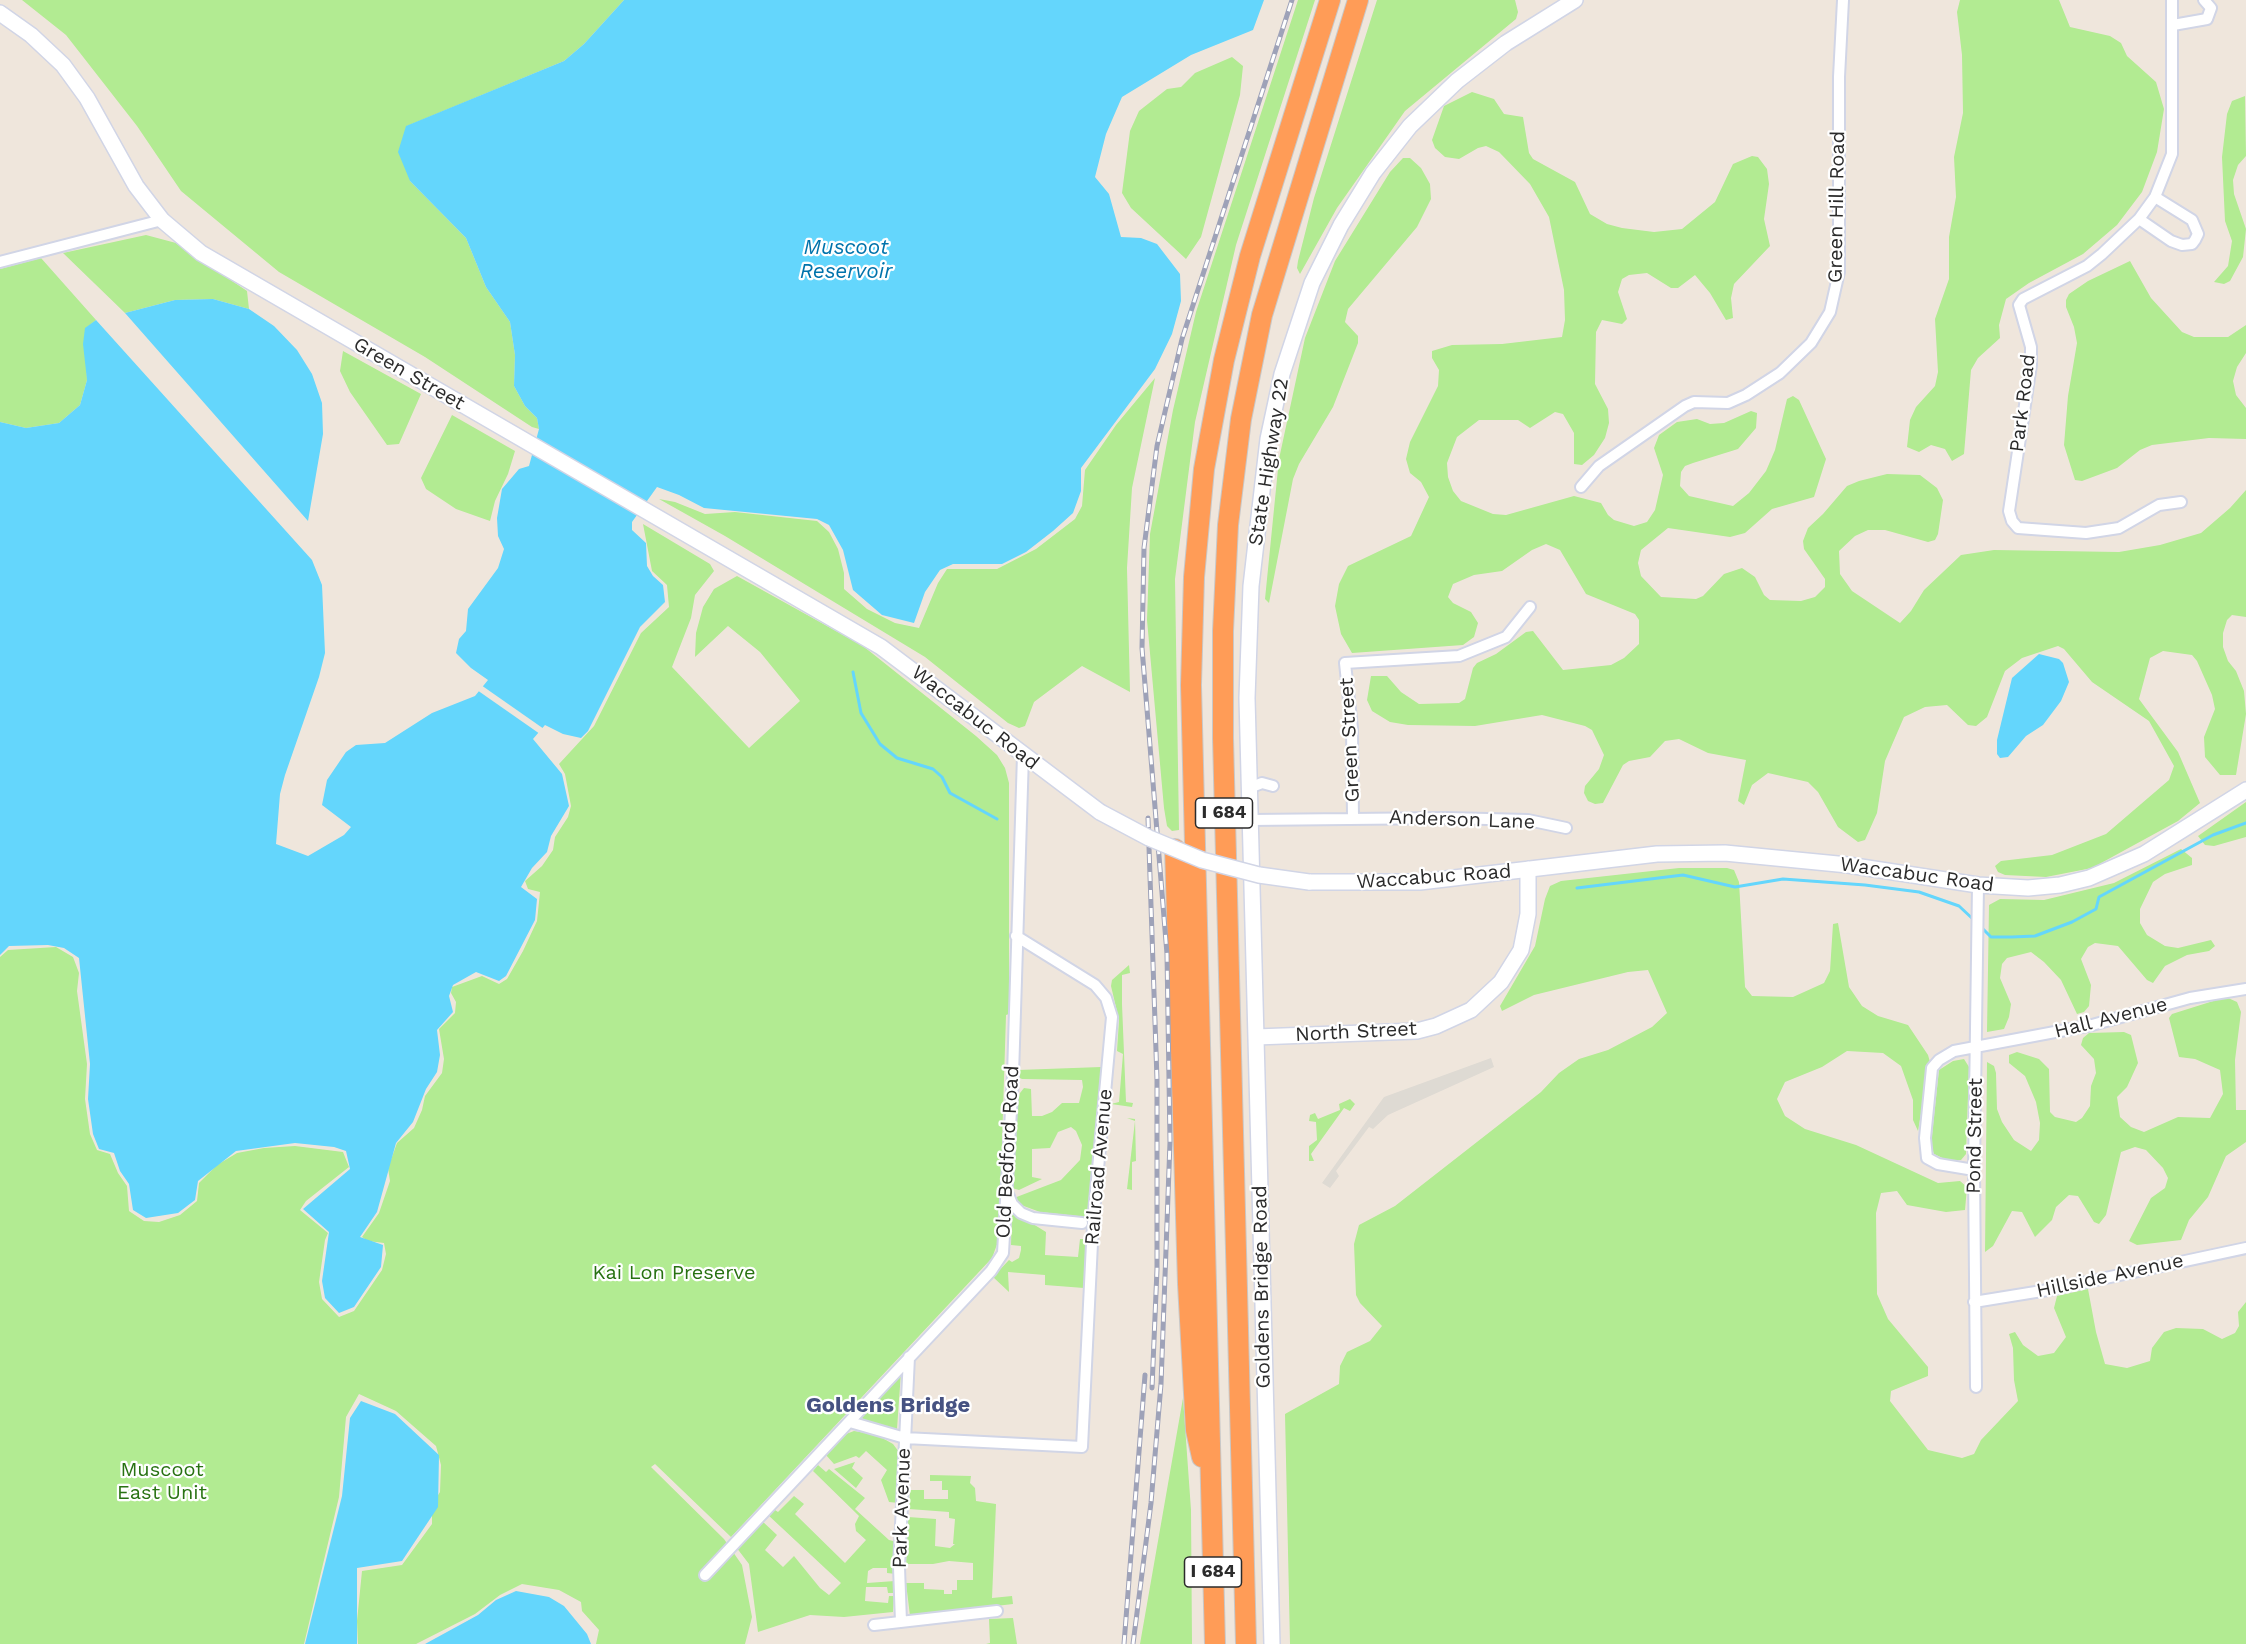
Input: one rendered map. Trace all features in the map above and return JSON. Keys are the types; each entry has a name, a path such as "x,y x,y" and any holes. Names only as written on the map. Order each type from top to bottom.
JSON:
{"highway":[{"name":"I 684","path":"1215,1644 1191,685 1194,578 1204,469 1228,339 1253,245 1330,0"},
{"name":"I 684","path":"1246,1644 1223,749 1223,631 1228,525 1241,419 1262,315 1358,0"},
{"path":"1175,849 1188,1295 1196,1430 1212,1500"}],"main road":[{"name":"State Highway 22","path":"1253,931 1249,788 1249,621 1257,514 1275,406 1291,343 1312,283 1356,199 1410,126 1480,62 1575,0"},
{"path":"0,14 31,35 63,65 87,98 136,186 162,220"},
{"name":"Green Street","path":"162,220 221,266 661,520"},
{"name":"Waccabuc Road","path":"661,520 881,647 1100,812 1175,849 1240,870 1309,882 1401,884 1657,854 1725,853 1848,865 1978,885 2028,888 2060,885 2089,878 2161,844 2246,790"},
{"name":"North Street","path":"1256,1037 1417,1030 1436,1026 1471,1010 1501,982 1521,950 1528,914 1528,869"},
{"name":"Goldens Bridge Road","path":"1253,931 1272,1644"}],"street":[{"name":"Green Hill Road","path":"1581,487 1599,466 1685,406 1694,402 1728,403 1746,395 1780,373 1811,343 1830,312 1839,272 1839,77 1843,0"},
{"name":"Park Road","path":"2172,0 2172,154 2156,197 2139,219 2087,266 2023,299 2019,305 2031,347 2031,365 2009,511 2012,521 2018,528 2086,533 2119,528 2159,505 2181,502"},
{"path":"2173,25 2207,19 2211,8 2204,0"},
{"path":"2139,219 2171,241 2182,245 2192,244 2196,240 2198,234 2192,220 2156,197"},
{"path":"0,262 162,220"},
{"name":"Green Street","path":"1353,818 1352,728 1346,663 1459,656 1506,637 1530,607"},
{"name":"Old Bedford Road","path":"705,1575 991,1271 1003,1253 1023,755"},
{"path":"1249,788 1262,783 1273,786"},
{"name":"Anderson Lane","path":"1250,820 1353,818 1528,820 1566,828"},
{"name":"Pond Street","path":"1976,1387 1974,1170 1978,885"},
{"name":"Railroad Avenue","path":"905,1437 1082,1447 1093,1223 1112,1017 1106,998 1095,985 1016,936"},
{"name":"Hall Avenue","path":"1974,1170 1927,1158 1924,1138 1932,1068 1954,1051 2092,1025 2190,998 2246,989"},
{"path":"1006,1189 1012,1204 1021,1213 1033,1218 1082,1223"},
{"name":"Hillside Avenue","path":"1974,1302 2054,1288 2246,1248"},
{"name":"Park Avenue","path":"901,1622 899,1568 909,1357"},
{"path":"850,1422 905,1437"},
{"path":"874,1625 997,1611"}],"green space":[{"path":"22,0 624,0 584,44 564,61 407,126 410,181 466,238 486,287 510,322 515,355 514,386 525,406 537,418 539,429 532,427 425,357 279,272 181,191 137,126 66,35"},
{"path":"1298,0 1315,0 1236,245 1195,422 1175,579 1179,830 1172,831 1167,826 1164,808 1147,620 1150,534 1173,410 1196,312"},
{"path":"1377,0 1515,0 1518,12 1516,19 1405,111 1337,208 1300,274 1297,268 1298,261 1314,198"},
{"path":"1960,0 2059,0 2070,27 2110,36 2121,43 2127,56 2156,82 2164,109 2157,152 2142,192 2117,225 2083,254 2029,283 2006,299 1999,325 2000,338 1978,358 1971,370 1964,454 1952,461 1945,449 1931,445 1919,452 1907,447 1910,420 1916,407 1935,386 1938,372 1935,319 1949,279 1949,237 1956,197 1954,157 1963,113 1962,55 1957,12"},
{"path":"1232,57 1243,66 1240,95 1201,237 1186,259 1131,208 1122,193 1130,131 1139,111 1167,89 1181,87 1195,73"},
{"path":"1472,92 1494,99 1504,114 1523,117 1529,153 1533,159 1575,182 1590,214 1607,224 1622,228 1654,232 1682,229 1715,202 1733,164 1752,156 1758,157 1767,169 1769,184 1764,219 1770,246 1734,284 1731,298 1733,318 1726,320 1710,293 1695,275 1678,288 1671,288 1647,273 1629,275 1622,279 1618,292 1627,319 1622,324 1602,320 1596,332 1595,384 1608,409 1609,423 1605,438 1594,455 1582,465 1574,464 1574,433 1563,414 1555,412 1530,428 1518,420 1479,420 1457,437 1447,463 1448,477 1453,491 1461,501 1493,514 1506,515 1574,496 1601,503 1614,520 1634,526 1647,522 1655,510 1663,475 1654,448 1659,435 1677,422 1697,419 1710,424 1724,423 1751,411 1757,413 1756,428 1738,449 1685,466 1681,472 1680,486 1689,496 1733,506 1749,493 1766,471 1775,450 1787,399 1793,396 1799,400 1826,459 1814,497 1772,509 1745,533 1730,537 1668,528 1641,550 1638,563 1641,576 1661,597 1696,599 1703,596 1724,574 1742,568 1755,577 1764,595 1770,600 1801,601 1815,597 1825,587 1825,579 1804,549 1803,541 1808,528 1847,486 1887,474 1920,475 1937,488 1943,500 1935,540 1928,542 1885,530 1868,530 1855,536 1839,551 1840,574 1852,591 1900,623 1911,611 1924,590 1961,555 1994,550 2119,552 2160,545 2201,533 2230,508 2246,490 2246,617 2232,615 2227,620 2223,633 2223,647 2228,661 2236,671 2244,691 2246,714 2236,775 2220,775 2205,757 2204,737 2215,709 2212,695 2197,661 2192,655 2163,651 2150,658 2139,699 2178,752 2200,803 2178,821 2092,868 2046,877 2005,875 1998,872 1995,866 2001,861 2052,855 2106,834 2169,780 2174,766 2149,721 2092,682 2064,649 2058,646 2022,658 2005,671 1987,717 1976,726 1968,725 1947,705 1925,707 1904,717 1885,761 1877,813 1865,840 1858,842 1838,827 1818,792 1808,782 1768,773 1752,785 1744,805 1738,801 1746,760 1708,753 1679,739 1665,741 1650,757 1629,761 1623,765 1603,803 1595,804 1588,801 1584,793 1585,786 1599,769 1604,755 1592,730 1585,726 1542,715 1475,726 1408,725 1390,722 1372,711 1367,700 1371,676 1387,676 1401,692 1419,704 1459,703 1465,699 1473,668 1477,663 1496,654 1526,632 1533,631 1563,670 1611,665 1624,658 1639,644 1639,620 1635,614 1586,594 1560,550 1546,544 1532,550 1502,571 1474,575 1453,584 1448,597 1453,603 1471,612 1478,623 1474,637 1463,645 1352,653 1341,634 1335,606 1339,584 1348,566 1411,536 1429,497 1421,482 1410,473 1406,459 1410,442 1438,386 1439,370 1432,358 1432,351 1452,345 1502,344 1562,337 1565,320 1564,290 1549,217 1530,184 1499,152 1486,146 1459,159 1445,157 1435,148 1432,140 1444,106"},
{"path":"2245,96 2246,156 2238,165 2233,180 2234,194 2246,229 2243,257 2230,281 2224,284 2214,282 2228,266 2232,241 2225,221 2222,157 2227,114 2232,101"},
{"path":"1403,158 1410,158 1421,168 1430,184 1431,199 1417,227 1348,309 1345,322 1358,336 1358,343 1333,407 1299,464 1293,479 1269,603 1265,599 1279,459 1305,338 1335,261 1390,172"},
{"path":"146,235 176,243 247,291 249,309 213,299 175,300 125,313 63,253"},
{"path":"41,258 96,320 85,329 87,380 80,405 59,423 26,428 0,422 0,269"},
{"path":"2130,261 2151,298 2182,332 2194,337 2228,337 2246,325 2246,353 2237,367 2233,381 2236,395 2246,408 2246,439 2209,438 2152,445 2140,450 2117,468 2082,481 2075,480 2064,445 2068,396 2077,343 2066,300 2069,294 2088,281"},
{"path":"343,351 421,394 399,444 387,445 350,392 340,371"},
{"path":"1155,378 1132,488 1127,568 1130,692 1082,666 1034,702 1025,726 1019,728 1008,723 925,657 725,536 659,499 675,502 705,514 735,512 817,521 829,532 838,549 844,573 844,589 867,609 895,623 919,628 938,583 947,569 997,569 1036,549 1075,519 1082,506 1085,470 1116,425"},
{"path":"452,415 515,451 508,474 495,501 490,521 456,509 426,489 421,478"},
{"path":"643,524 710,564 714,571 695,595 691,618 672,667 749,748 800,701 760,652 728,626 695,657 696,633 703,607 714,589 737,576 863,646 976,736 997,755 1005,768 1009,783 1009,1014 1006,1015 999,1239 992,1258 731,1537 655,1464 651,1467 724,1539 742,1565 752,1617 745,1644 596,1644 599,1630 582,1611 581,1602 559,1590 522,1584 500,1595 475,1614 416,1644 358,1644 357,1621 362,1571 402,1565 432,1524 432,1505 440,1492 441,1465 436,1446 396,1411 359,1394 346,1417 339,1497 304,1644 0,1644 0,957 8,950 56,947 73,957 79,973 77,991 87,1064 85,1099 90,1134 97,1150 110,1154 118,1173 127,1186 129,1211 144,1221 159,1222 180,1215 197,1201 199,1183 217,1165 237,1153 295,1146 343,1152 349,1167 306,1201 300,1210 328,1233 319,1282 322,1299 339,1317 354,1311 382,1270 386,1254 384,1243 368,1241 362,1237 379,1213 390,1181 388,1168 397,1143 414,1128 425,1096 442,1073 444,1059 439,1029 455,1013 456,1002 451,993 452,987 482,976 499,984 507,979 523,951 537,921 540,892 528,889 525,881 542,866 553,850 555,837 568,817 571,806 565,774 559,764 594,726 641,633 669,607 667,585 652,571"},
{"path":"2246,802 2246,837 2214,846 2205,845 2198,836"},
{"path":"2181,849 2192,858 2192,865 2165,874 2153,882 2140,909 2140,923 2147,935 2165,946 2178,948 2211,940 2215,946 2209,951 2187,955 2165,966 2153,983 2147,980 2118,946 2095,943 2088,947 2081,959 2091,985 2089,1006 2084,1012 2077,1014 2061,980 2044,962 2031,952 2007,958 2002,964 2000,978 2011,1004 2009,1017 2004,1029 1987,1032 1989,905 2000,899 2044,900 2114,883"},
{"path":"1679,868 1734,870 1739,882 1745,987 1752,996 1793,997 1824,983 1830,971 1833,924 1838,923 1849,987 1862,1006 1878,1016 1908,1025 1928,1055 1930,1062 1918,1131 1913,1120 1913,1100 1901,1066 1883,1053 1847,1051 1822,1067 1785,1082 1777,1099 1785,1116 1805,1129 1856,1145 1938,1183 1960,1181 1967,1187 1965,1210 1946,1212 1907,1205 1897,1191 1881,1193 1876,1213 1877,1294 1888,1319 1928,1367 1928,1376 1891,1391 1890,1401 1928,1450 1962,1458 1974,1454 1981,1440 2018,1401 2014,1380 2013,1348 2009,1334 2015,1332 2023,1345 2038,1356 2054,1353 2066,1337 2054,1308 2057,1296 2088,1289 2105,1364 2127,1368 2150,1361 2152,1348 2164,1332 2176,1328 2203,1329 2222,1339 2235,1333 2239,1326 2238,1312 2246,1302 2246,1644 1290,1644 1285,1414 1339,1384 1340,1366 1347,1352 1370,1341 1382,1326 1360,1303 1356,1295 1354,1244 1359,1225 1395,1206 1541,1092 1559,1073 1579,1059 1608,1050 1652,1027 1667,1013 1648,970 1628,972 1534,995 1502,1011 1500,1006 1535,946 1550,886 1561,881"},
{"path":"1129,965 1130,973 1122,975 1122,1004 1126,1102 1133,1103 1132,1107 1111,1104 1119,1102 1123,1054 1117,1051 1119,1020 1111,986 1112,980"},
{"path":"2226,997 2237,1002 2241,1012 2235,1060 2236,1110 2246,1110 2246,1142 2226,1156 2208,1197 2189,1220 2181,1240 2137,1245 2129,1241 2151,1198 2165,1188 2168,1178 2163,1168 2146,1150 2135,1147 2121,1152 2106,1215 2099,1224 2094,1222 2078,1196 2069,1195 2056,1207 2052,1220 2035,1237 2022,1212 2012,1211 1993,1246 1985,1252 1987,1062 1994,1066 1996,1073 1997,1109 2002,1122 2014,1140 2031,1151 2039,1140 2040,1123 2036,1102 2025,1076 2009,1063 2009,1055 2017,1052 2039,1059 2049,1069 2050,1112 2055,1117 2076,1122 2082,1118 2090,1106 2091,1086 2096,1073 2094,1059 2081,1045 2083,1038 2089,1033 2124,1032 2131,1035 2138,1063 2127,1087 2117,1097 2120,1117 2131,1127 2144,1132 2178,1117 2210,1118 2223,1094 2220,1070 2195,1059 2179,1057 2169,1018 2172,1014"},
{"path":"1964,1059 1969,1067 1966,1154 1961,1160 1949,1161 1934,1154 1931,1145 1939,1070 1953,1061"},
{"path":"1101,1067 1087,1217 1040,1212 1021,1205 1014,1198 1061,1180 1080,1160 1082,1145 1076,1131 1071,1127 1058,1132 1050,1148 1032,1149 1032,1177 1042,1179 1019,1190 1012,1188 1016,1106 1020,1093 1024,1088 1031,1089 1032,1116 1042,1116 1052,1112 1062,1103 1079,1103 1083,1087 1082,1080 1022,1079 1018,1077 1018,1070"},
{"path":"1350,1099 1355,1104 1350,1111 1344,1108 1311,1154 1314,1161 1309,1161 1309,1146 1317,1140 1316,1122 1309,1121 1310,1115 1315,1113 1318,1119 1340,1110 1339,1104"},
{"path":"1127,1118 1135,1119 1136,1161 1132,1162 1132,1190 1127,1189 1135,1121"},
{"path":"1012,1211 1046,1232 1045,1255 1078,1257 1080,1239 1086,1239 1084,1288 1045,1285 1045,1275 1008,1272 1009,1292 993,1277 1009,1260 1012,1262 1019,1258 1021,1246 1011,1245"},
{"path":"901,1372 897,1429 865,1421 861,1417 866,1410"},
{"path":"1183,1398 1191,1510 1192,1644 1140,1644"},
{"path":"854,1431 877,1435 893,1444 899,1452 902,1463 899,1503 889,1502 881,1480 887,1470 866,1451 859,1458 856,1456 834,1464 826,1455 846,1434"},
{"path":"855,1462 852,1468 863,1478 856,1488 834,1469"},
{"path":"818,1465 826,1472 829,1469 865,1498 855,1509 889,1540 897,1542 896,1574 887,1573 887,1568 873,1568 868,1571 867,1583 895,1581 894,1593 888,1593 887,1587 866,1587 865,1601 888,1603 889,1596 894,1596 893,1612 844,1617 810,1615 758,1632 749,1564 736,1547 761,1520 777,1535 765,1550 783,1567 794,1556 820,1588 829,1595 841,1583 767,1514 772,1508 778,1512 794,1496 804,1504 795,1514 845,1563 866,1540 856,1531 855,1524 859,1516 813,1471"},
{"path":"930,1475 971,1476 970,1483 975,1488 976,1501 996,1504 992,1598 1012,1596 1013,1604 910,1616 906,1583 924,1583 924,1589 944,1590 944,1594 952,1594 952,1590 957,1590 957,1580 973,1580 973,1563 949,1561 933,1564 906,1564 908,1517 936,1519 935,1546 950,1548 955,1544 953,1544 955,1519 949,1518 949,1512 909,1509 910,1490 924,1490 924,1499 948,1499 948,1490 942,1490 942,1481 930,1481"},
{"path":"1013,1618 1017,1644 986,1644 990,1643 989,1619"}],"shaded area":[{"path":"1491,1058 1494,1067 1388,1115 1373,1129 1369,1127 1336,1171 1339,1176 1330,1188 1322,1183 1384,1097"}],"water":[{"name":"Muscoot Reservoir","path":"624,0 1264,0 1253,30 1191,55 1122,97 1106,134 1095,177 1109,194 1121,237 1141,238 1157,244 1180,274 1181,301 1172,334 1155,369 1081,468 1081,491 1073,513 1053,531 1026,552 1002,564 953,564 940,570 925,592 914,623 882,615 853,590 843,550 829,525 817,519 704,508 657,487 632,522 632,530 646,543 647,566 653,576 663,585 665,602 640,627 588,731 581,738 563,734 545,725 533,739 562,774 569,806 551,836 547,852 532,868 521,887 537,899 535,920 506,976 499,981 476,972 453,985 449,996 453,1012 437,1030 440,1055 437,1072 426,1089 413,1122 396,1143 377,1212 360,1237 383,1245 381,1267 354,1307 339,1313 325,1298 322,1281 329,1232 303,1209 350,1169 346,1151 334,1147 295,1143 236,1151 198,1181 195,1200 178,1213 146,1218 133,1210 129,1184 120,1171 114,1153 99,1149 93,1134 88,1099 90,1064 79,958 64,948 48,945 9,946 0,955 0,422 26,428 59,423 80,405 87,380 83,344 85,328 96,320 312,560 322,585 325,653 280,794 276,844 308,856 344,835 351,827 322,805 327,780 346,752 356,745 385,743 432,713 475,696 488,680 456,653 459,639 466,631 468,609 498,568 504,549 498,536 497,518 502,489 519,469 529,466 539,429 537,418 525,406 514,386 515,355 510,322 486,287 466,238 410,181 398,152 406,126 564,61 584,44"},
{"path":"213,299 249,309 274,326 297,350 312,374 322,403 323,434 308,521 125,313 175,300"},
{"path":"2039,654 2059,659 2063,663 2069,682 2061,701 2043,725 2026,736 2008,757 2000,758 1997,754 1997,740 2012,678"},
{"path":"361,1401 395,1414 439,1455 438,1507 402,1561 357,1568 357,1644 305,1644 342,1496 350,1418"},
{"path":"516,1591 549,1597 564,1606 587,1634 591,1644 425,1644 478,1615 496,1600"}],"pier":[{"path":"481,685 544,729 540,734 477,690"}],"waterway":[{"path":"853,672 861,713 880,744 897,758 933,769 942,777 950,793 997,819"},
{"path":"1980,926 1991,937 2012,937 2035,936 2072,922 2096,909 2099,897 2213,835 2246,823"},
{"path":"1577,888 1683,875 1735,887 1783,879 1865,885 1919,892 1959,906 1975,921"}],"railway":[{"path":"1133,1644 1151,1503 1161,1384 1170,1142 1167,954 1142,648 1144,548 1157,446 1182,339 1292,0"},
{"path":"1148,818 1157,1080 1157,1269 1152,1388"},
{"path":"1124,1644 1145,1375"}],"district":[{"name":"Goldens Bridge","path":"888,1406"}],"park label":[{"name":"Kai Lon Preserve","path":"674,1273"},
{"name":"Muscoot East Unit","path":"162,1482"}]}
